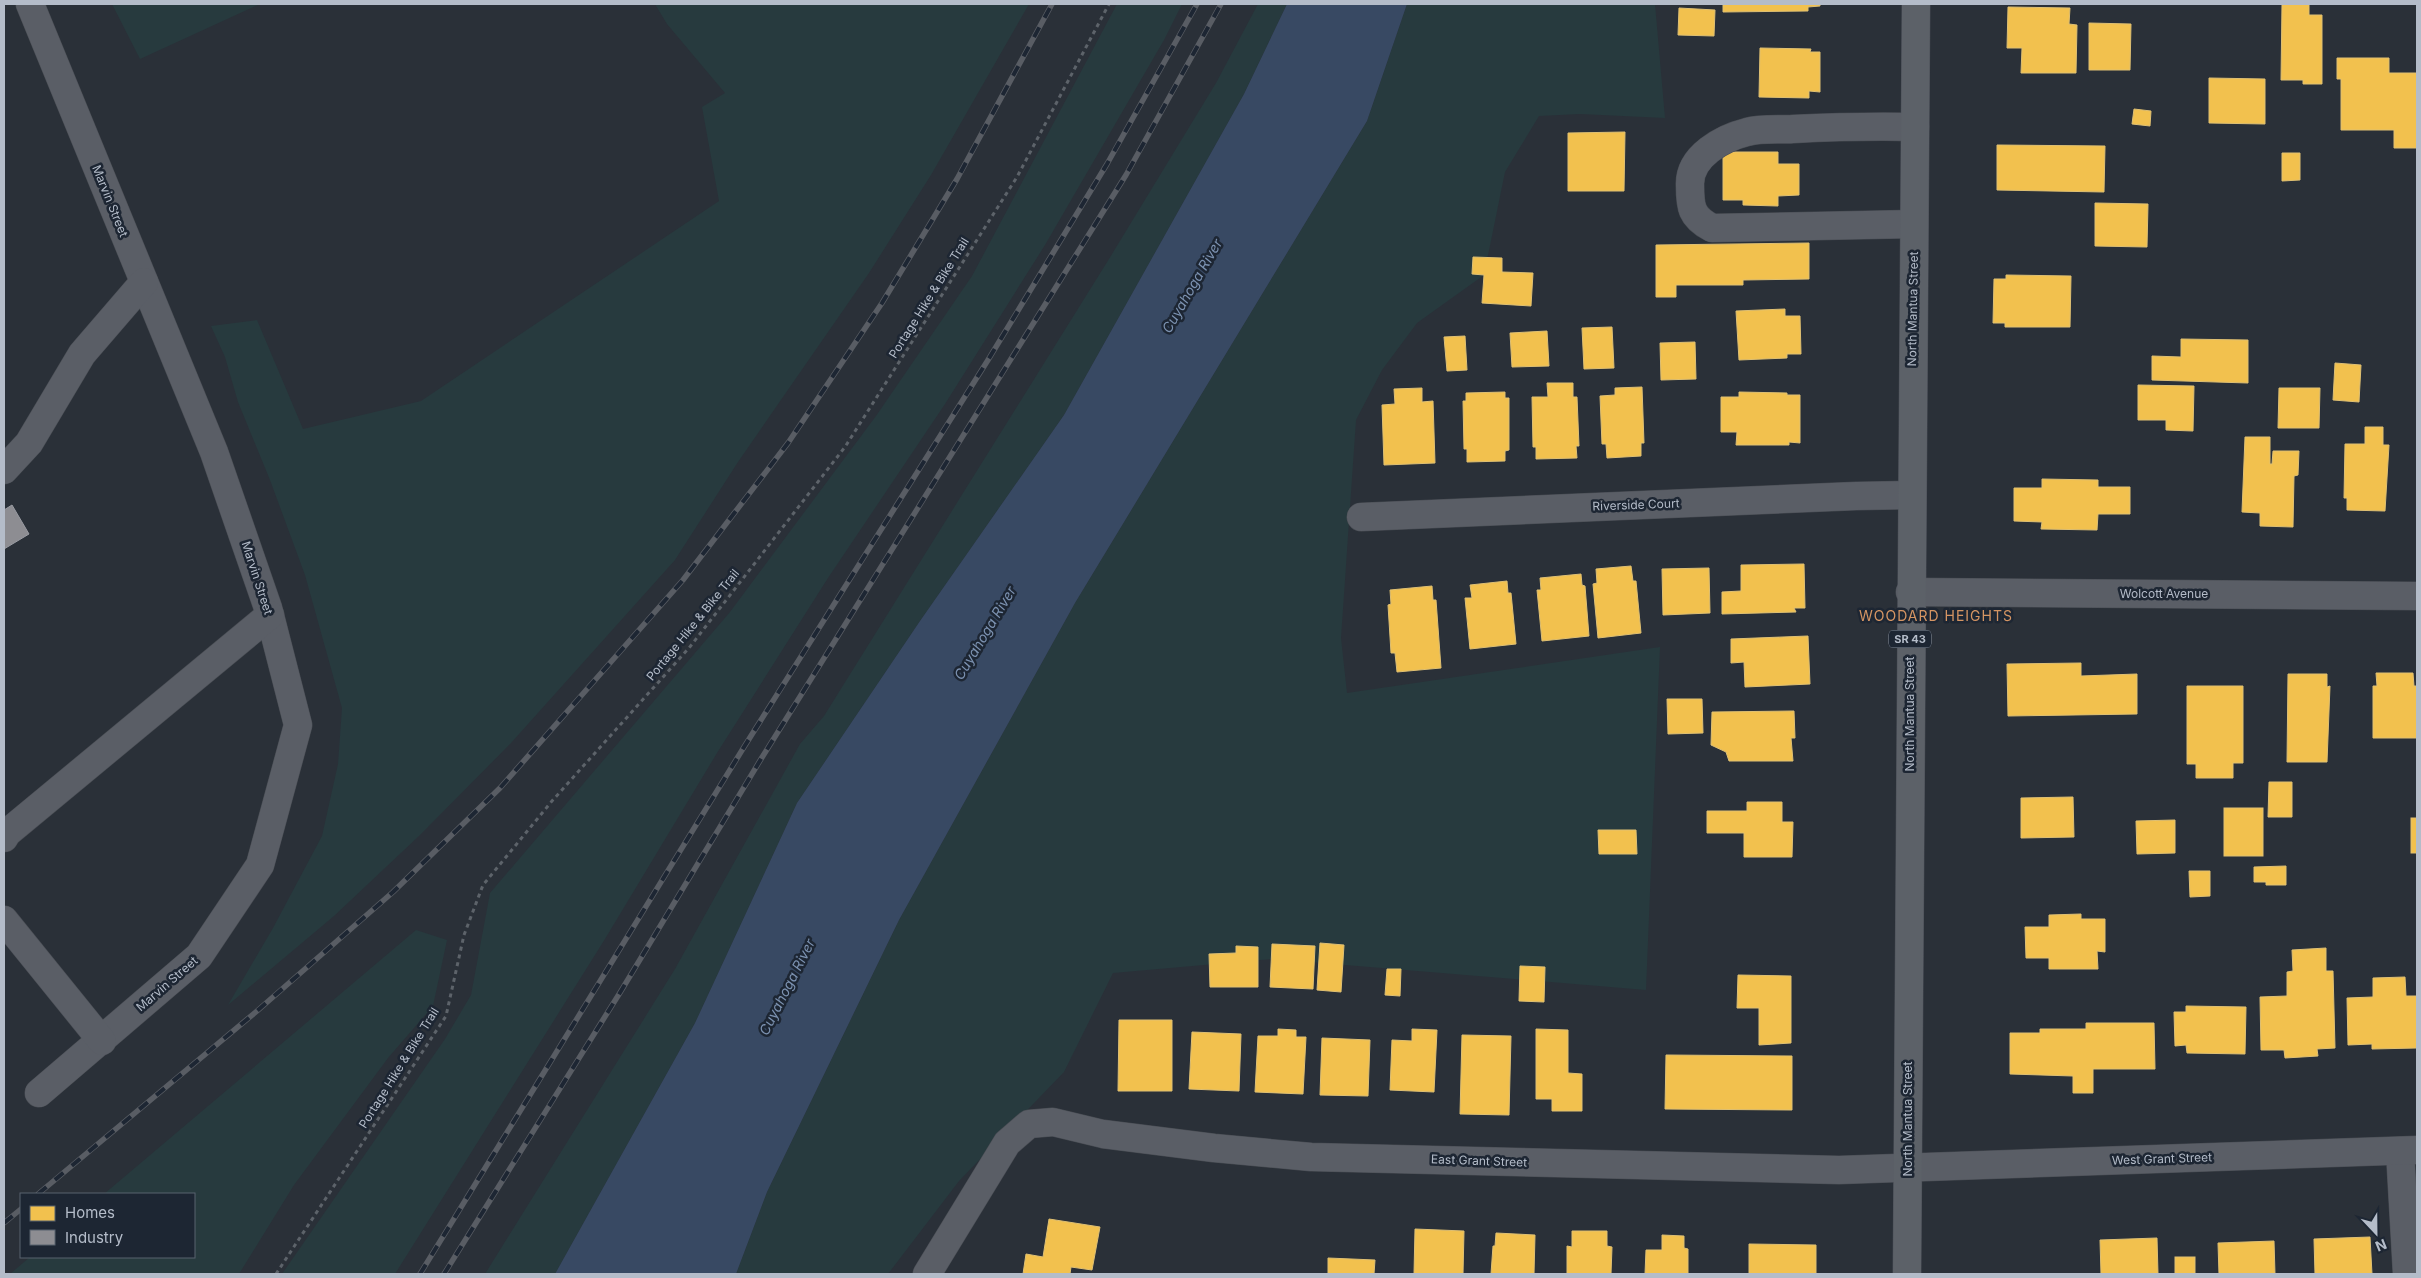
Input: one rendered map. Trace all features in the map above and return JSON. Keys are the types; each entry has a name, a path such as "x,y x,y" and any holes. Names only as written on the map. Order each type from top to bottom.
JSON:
{"main road":[{"name":"North Mantua Street","path":"1907,1274 1910,592 1916,4"}],"street":[{"name":"Marvin Street","path":"30,4 214,452 270,615 298,725 260,865 199,956 39,1093"},
{"path":"1914,224 1712,228 1699,221 1690,204 1690,179 1696,162 1706,151 1729,138 1748,132 1858,126 1915,127"},
{"path":"4,470 29,442 82,354 144,282"},
{"name":"Riverside Court","path":"1361,517 1856,496 1911,496"},
{"name":"Wolcott Avenue","path":"1910,592 2417,596"},
{"path":"4,838 7,833 270,615"},
{"path":"4,920 102,1041"},
{"name":"East Grant Street","path":"926,1274 1007,1143 1029,1124 1053,1122 1103,1134 1214,1148 1310,1157 1839,1170 1907,1168"},
{"path":"2407,1274 2409,1150"},
{"name":"West Grant Street","path":"1907,1168 2409,1150"}],"path":[{"name":"Portage Hike & Bike Trail","path":"276,1274 446,1016 464,935 483,885 552,801 689,648 845,447 1017,177 1109,4"}],"green space":[{"path":"112,4 260,4 140,59"},
{"path":"655,4 1029,4 931,175 869,273 738,462 675,560 511,743 420,835 334,916 228,1005 273,928 322,836 338,764 342,708 305,575 270,480 238,402 225,357 211,326 257,320 303,429 421,401 719,201 702,107 725,93 667,24"},
{"path":"1117,4 1182,4 1164,40 1045,245 945,404 828,578 717,753 605,939 395,1274 282,1274 445,1039 471,995 490,893 730,612 876,416 972,276"},
{"path":"1258,4 1287,4 1244,94 1064,415 920,621 797,803 695,1023 555,1274 485,1274 675,969 800,744 824,716 1109,259 1216,83"},
{"path":"1407,4 1655,4 1665,118 1580,114 1539,116 1505,172 1484,275 1417,323 1382,370 1356,420 1341,638 1347,693 1660,647 1646,990 1273,959 1113,973 1064,1072 959,1181 888,1274 736,1274 767,1192 899,920 1075,603 1367,121"},
{"path":"416,930 447,940 433,1006 388,1058 294,1185 239,1274 10,1274 29,1258 195,1258 195,1193 105,1193"}],"water":[{"name":"Cuyahoga River","path":"1287,4 1407,4 1367,121 1075,603 899,920 767,1192 736,1274 555,1274 695,1023 797,803 920,621 1064,415 1244,94"}],"building: Homes":[{"path":"1723,4 1820,4 1820,6 1808,7 1808,11 1723,12"},
{"path":"2282,4 2309,4 2309,15 2322,15 2322,84 2303,84 2303,80 2281,80"},
{"path":"2008,7 2070,8 2069,24 2077,25 2076,73 2021,73 2022,48 2007,48"},
{"path":"1679,8 1715,10 1714,36 1678,35"},
{"path":"2089,23 2131,24 2130,70 2089,70"},
{"path":"1760,48 1811,49 1810,52 1820,52 1820,92 1809,91 1809,98 1759,97"},
{"path":"2337,58 2389,58 2389,73 2417,73 2417,148 2394,148 2394,130 2341,130 2341,79 2337,79"},
{"path":"2209,78 2265,79 2265,124 2209,123"},
{"path":"2134,109 2151,111 2150,126 2132,124"},
{"path":"1625,132 1624,191 1568,191 1568,133"},
{"path":"1997,145 2105,146 2104,192 1997,190"},
{"path":"1723,152 1778,152 1778,164 1799,164 1799,195 1778,196 1778,206 1743,205 1743,200 1723,200"},
{"path":"2282,153 2300,153 2300,180 2282,181"},
{"path":"2095,203 2148,204 2147,247 2095,246"},
{"path":"1809,243 1809,279 1743,280 1743,285 1676,285 1676,297 1656,297 1656,245"},
{"path":"1473,257 1502,258 1502,272 1533,273 1531,306 1482,303 1484,275 1472,274"},
{"path":"2006,275 2071,276 2070,327 2005,327 2005,323 1993,323 1994,279 2006,279"},
{"path":"1785,309 1785,316 1800,316 1801,354 1787,354 1787,358 1739,360 1736,311"},
{"path":"1612,327 1614,368 1584,369 1582,328"},
{"path":"1547,331 1549,366 1512,367 1510,333"},
{"path":"1465,336 1467,370 1447,371 1444,337"},
{"path":"2181,339 2248,340 2248,383 2152,380 2152,356 2181,357"},
{"path":"1695,342 1696,379 1661,380 1660,343"},
{"path":"2335,363 2361,365 2359,402 2333,400"},
{"path":"1547,383 1573,383 1573,397 1577,397 1579,446 1576,446 1577,458 1536,459 1536,447 1533,447 1532,397 1548,397"},
{"path":"2138,385 2194,386 2193,431 2166,430 2166,420 2138,420"},
{"path":"1642,387 1644,443 1641,443 1641,456 1607,458 1606,444 1602,444 1600,396 1615,395 1615,388"},
{"path":"1422,388 1422,402 1433,401 1435,463 1384,465 1382,405 1395,404 1394,389"},
{"path":"2279,388 2320,388 2319,428 2278,428"},
{"path":"1505,392 1505,398 1509,398 1509,450 1505,451 1505,461 1467,462 1467,449 1464,449 1463,401 1466,401 1466,393"},
{"path":"1739,392 1800,395 1800,443 1789,442 1789,445 1736,445 1737,432 1721,432 1721,397 1739,397"},
{"path":"2365,427 2383,427 2383,445 2389,445 2385,511 2347,510 2347,498 2344,498 2345,444 2365,444"},
{"path":"2245,437 2270,437 2270,464 2272,464 2273,451 2299,451 2298,475 2294,476 2293,527 2260,526 2260,513 2242,512"},
{"path":"2042,479 2098,480 2098,487 2130,487 2130,514 2098,514 2097,530 2041,529 2042,522 2014,521 2014,488 2042,488"},
{"path":"1804,564 1805,608 1794,608 1796,612 1722,614 1722,592 1741,591 1741,565"},
{"path":"1631,566 1633,581 1636,581 1641,633 1598,638 1593,584 1597,583 1596,569"},
{"path":"1709,568 1710,613 1663,615 1662,569"},
{"path":"1581,574 1582,585 1585,586 1589,636 1542,641 1537,590 1541,590 1540,578"},
{"path":"1507,581 1508,593 1511,593 1516,644 1470,649 1465,598 1472,598 1470,585"},
{"path":"1432,586 1433,600 1436,600 1441,668 1397,672 1395,653 1391,653 1388,605 1391,604 1390,590"},
{"path":"1808,636 1810,684 1745,687 1744,662 1731,663 1731,639"},
{"path":"2081,663 2081,676 2137,674 2137,714 2008,716 2007,664"},
{"path":"2376,673 2413,673 2414,686 2417,686 2417,738 2373,738 2373,686 2377,686"},
{"path":"2288,674 2327,674 2327,687 2330,686 2327,762 2287,762"},
{"path":"2187,686 2243,686 2243,763 2233,763 2233,778 2196,778 2196,764 2187,764"},
{"path":"1667,699 1702,699 1703,733 1668,734"},
{"path":"1794,711 1795,738 1791,738 1793,761 1729,761 1726,752 1711,745 1712,712"},
{"path":"2269,782 2292,782 2292,817 2268,817"},
{"path":"2073,797 2074,837 2021,838 2021,798"},
{"path":"1747,802 1782,802 1782,822 1793,822 1792,857 1744,857 1744,833 1707,833 1707,811 1747,811"},
{"path":"2224,808 2263,808 2263,856 2224,856"},
{"path":"2411,818 2417,818 2417,853 2411,853"},
{"path":"2175,820 2175,853 2137,854 2136,821"},
{"path":"1598,830 1636,830 1637,854 1599,854"},
{"path":"2286,866 2286,885 2266,885 2266,882 2254,882 2254,867"},
{"path":"2189,871 2210,871 2210,896 2190,897"},
{"path":"2081,914 2081,919 2105,919 2105,952 2097,951 2098,969 2049,969 2049,958 2026,958 2025,927 2049,927 2049,915"},
{"path":"1320,943 1344,945 1341,992 1317,990"},
{"path":"1272,944 1315,946 1313,989 1270,987"},
{"path":"1236,946 1258,947 1258,987 1210,987 1209,954 1236,953"},
{"path":"2326,948 2326,971 2333,971 2335,1048 2317,1049 2318,1056 2285,1058 2284,1050 2261,1050 2260,997 2287,996 2287,972 2293,971 2292,950"},
{"path":"1520,966 1545,967 1544,1002 1519,1001"},
{"path":"1387,969 1401,969 1400,996 1385,995"},
{"path":"1738,975 1791,976 1791,1043 1759,1045 1759,1008 1737,1008"},
{"path":"2405,977 2406,996 2417,996 2417,1048 2372,1049 2372,1044 2348,1045 2347,998 2373,997 2373,978"},
{"path":"2186,1006 2246,1007 2245,1054 2187,1053 2186,1045 2175,1046 2174,1012 2186,1012"},
{"path":"1119,1020 1172,1020 1172,1091 1118,1091"},
{"path":"2086,1023 2154,1023 2155,1069 2093,1069 2093,1093 2073,1093 2073,1076 2010,1074 2010,1033 2040,1033 2040,1029 2086,1029"},
{"path":"1278,1029 1296,1030 1296,1037 1306,1037 1303,1094 1255,1092 1258,1036 1278,1036"},
{"path":"1412,1029 1437,1030 1434,1092 1390,1090 1392,1040 1412,1041"},
{"path":"1536,1029 1568,1030 1568,1073 1582,1074 1582,1111 1552,1111 1552,1099 1536,1099"},
{"path":"1192,1032 1241,1034 1239,1091 1189,1089"},
{"path":"1462,1035 1511,1036 1509,1115 1460,1114"},
{"path":"1322,1038 1370,1040 1368,1096 1320,1095"},
{"path":"1666,1055 1792,1056 1792,1110 1665,1109"},
{"path":"1049,1219 1100,1227 1092,1270 1071,1267 1070,1274 1023,1274 1026,1254 1043,1257"},
{"path":"1415,1229 1464,1231 1463,1274 1414,1274"},
{"path":"1572,1231 1607,1231 1607,1246 1612,1247 1611,1274 1567,1274 1567,1246 1572,1247"},
{"path":"1496,1233 1535,1235 1534,1274 1491,1274"},
{"path":"1662,1235 1684,1236 1684,1248 1688,1249 1688,1274 1645,1274 1646,1250 1662,1250"},
{"path":"2370,1237 2372,1274 2315,1274 2314,1239"},
{"path":"2157,1238 2158,1274 2101,1274 2100,1240"},
{"path":"2274,1241 2275,1274 2219,1274 2218,1243"},
{"path":"1749,1244 1816,1245 1816,1274 1749,1274"},
{"path":"2175,1257 2195,1257 2195,1274 2175,1274"},
{"path":"1328,1258 1375,1260 1374,1274 1328,1274"}],"building: Industry":[{"path":"12,505 29,534 4,549 4,510"}],"railway":[{"path":"39,1193 257,1011 393,892 500,788 683,580 788,443 882,303 957,179 1052,4"},
{"path":"420,1274 744,747 988,360 1107,164 1197,4"},
{"path":"444,1274 621,991 761,759 1126,175 1221,4"},
{"path":"4,1223 20,1210"}],"district":[{"name":"WOODARD HEIGHTS","path":"1936,616"}]}
